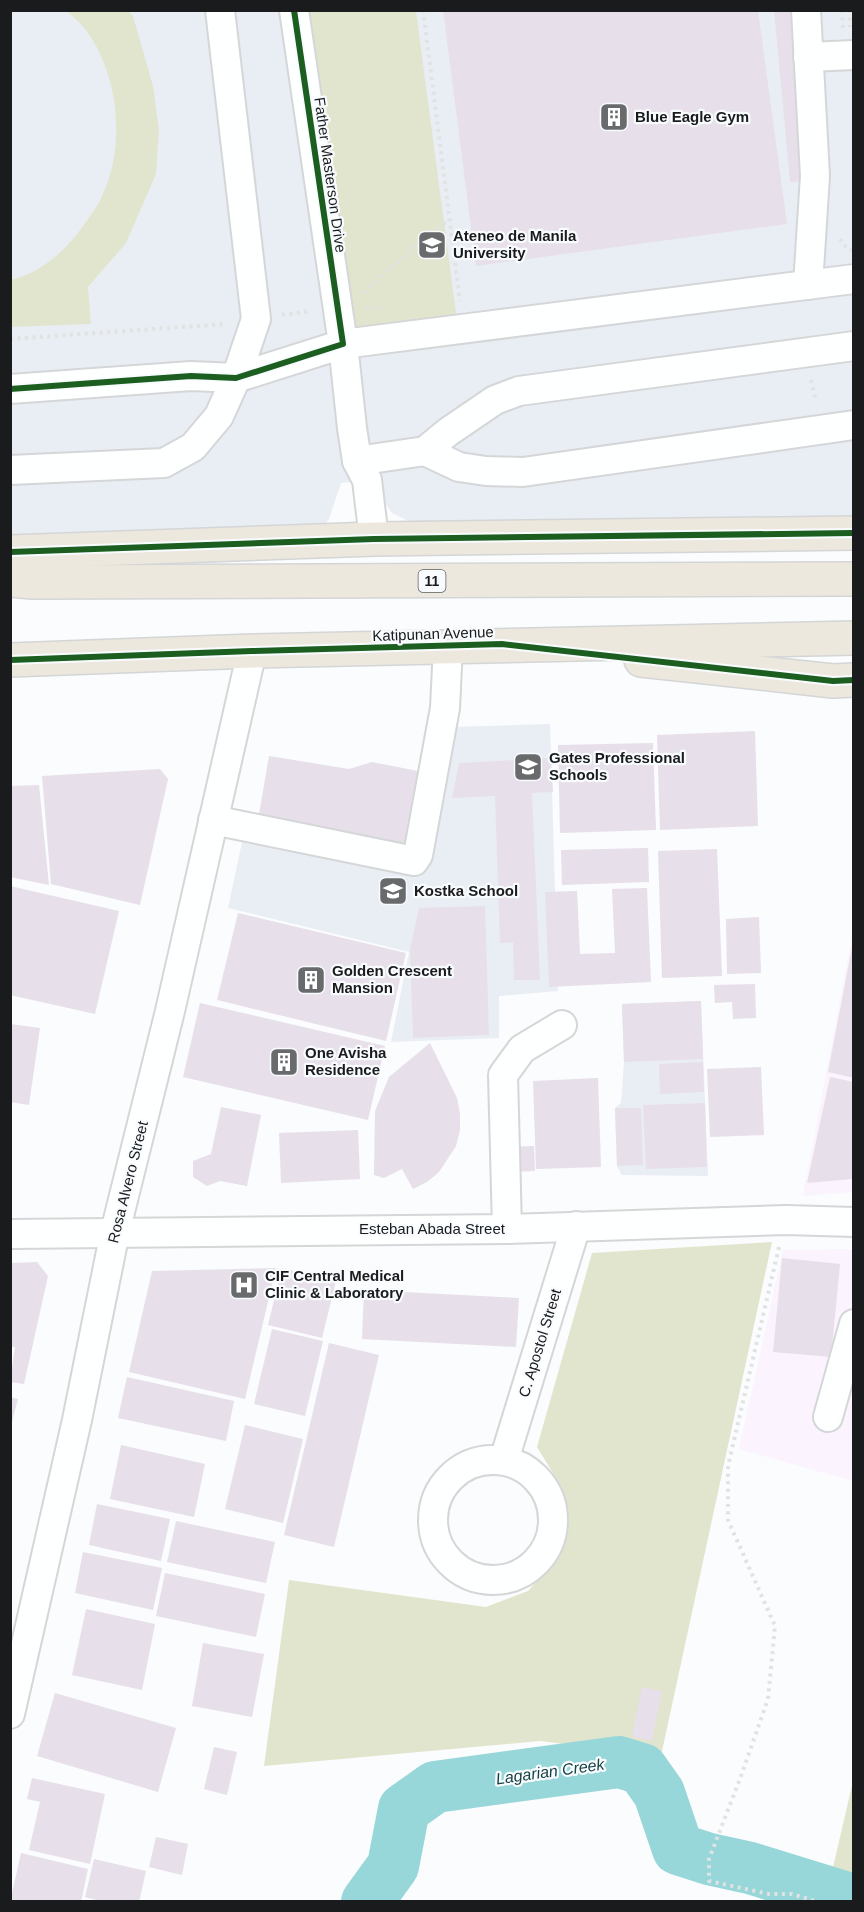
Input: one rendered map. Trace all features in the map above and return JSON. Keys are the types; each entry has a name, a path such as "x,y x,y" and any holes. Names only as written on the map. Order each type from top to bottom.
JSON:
{"main road":[{"path":"10,552 366,539 854,533"},
{"name":"11","path":"10,580 33,582 854,579"},
{"name":"Katipunan Avenue","path":"10,660 502,644 854,638"},
{"name":"Katipunan Avenue","path":"502,644 833,681 854,680"}],"street":[{"path":"10,470 164,463 193,447 219,416 236,378 256,319 220,10"},
{"name":"Father Masterson Drive","path":"294,10 342,306 343,344 357,461 367,480 366,539"},
{"path":"806,10 815,176 808,285"},
{"path":"808,57 852,43"},
{"path":"10,389 192,376 236,378 343,344 854,279"},
{"path":"357,461 425,451 448,432 495,400 519,391 854,346"},
{"path":"425,451 459,467 486,471 522,472 854,425"},
{"path":"213,820 414,861 418,855 445,708 448,646"},
{"name":"Rosa Alvero Street","path":"11,1712 77,1420 115,1232 170,1011 252,651"},
{"path":"507,1229 503,1075 522,1049 562,1025"},
{"name":"Esteban Abada Street","path":"10,1234 507,1229 786,1220 854,1222"},
{"name":"C. Apostol Street","path":"504,1460 576,1226"},
{"path":"828,1417 854,1324"},
{"path":"484,1460 504,1460 523,1467 539,1481 549,1499 554,1519 550,1540 541,1558 525,1572 506,1580 486,1581 466,1575 450,1563 439,1548 433,1530 433,1510 439,1492 451,1477 466,1465 484,1460"}],"path":[{"path":"423,10 460,301"},
{"path":"850,10 852,43"},
{"path":"342,306 449,219"},
{"path":"10,339 234,324 342,306 369,308"},
{"path":"786,1220 728,1466 728,1520 776,1626 768,1700 709,1859 709,1881 769,1894 792,1894 818,1902"}],"shaded area":[{"name":"Ateneo de Manila University","path":"10,11 853,11 853,522 431,528 392,513 369,480 341,483 329,519 320,530 11,543"},
{"name":"Kostka School","path":"550,724 558,991 499,996 499,1038 391,1042 409,952 228,908 244,833 422,873 454,727"},
{"path":"853,932 853,1192 803,1196"},
{"path":"701,1001 708,1176 622,1175 617,1166 615,1108 621,1103 624,1062 622,1004"},
{"path":"853,1249 853,1481 739,1449 783,1250"}],"green space":[{"path":"67,11 128,11 133,16 153,86 159,130 156,174 126,243 88,287 91,324 11,327 11,280 33,272 53,259 78,233 100,200 110,176 114,155 115,111 106,68 86,30"},
{"path":"300,11 416,11 457,320 347,338"},
{"path":"772,1242 661,1756 540,1741 264,1766 289,1580 486,1607 528,1591 553,1562 567,1522 562,1488 537,1447 592,1253"},
{"path":"853,1781 854,1897 828,1889"}],"building":[{"name":"Blue Eagle Gym","path":"443,10 758,10 787,224 476,266"},
{"path":"774,10 792,10 807,181 790,182"},
{"path":"755,731 758,826 660,830 657,735"},
{"path":"653,743 656,830 560,833 558,745"},
{"path":"269,756 349,769 372,762 428,773 413,855 257,826"},
{"path":"551,758 553,792 532,793 540,980 514,980 513,942 500,943 495,796 452,798 459,763"},
{"path":"160,769 168,779 140,905 51,884 42,776"},
{"path":"39,785 49,885 10,877 10,786"},
{"path":"648,848 649,882 562,885 561,850"},
{"path":"717,849 722,976 662,978 658,851"},
{"path":"10,886 119,911 95,1014 10,995"},
{"path":"647,888 651,982 549,987 545,892 577,891 580,954 615,953 612,889"},
{"path":"485,906 489,1035 413,1038 410,949 419,908"},
{"name":"Golden Crescent Mansion","path":"238,913 406,953 386,1041 217,1000"},
{"path":"759,917 761,973 727,974 726,919"},
{"path":"852,947 854,947 854,1078 828,1072"},
{"path":"755,984 756,1018 733,1019 732,1002 715,1003 714,985"},
{"path":"701,1001 703,1059 624,1062 622,1004"},
{"name":"One Avisha Residence","path":"200,1003 385,1046 368,1120 183,1077"},
{"path":"10,1024 40,1028 29,1105 10,1102"},
{"path":"430,1043 457,1098 460,1130 456,1146 439,1172 427,1182 413,1189 402,1169 384,1178 374,1175 375,1111 389,1077"},
{"path":"703,1062 704,1092 660,1094 659,1064"},
{"path":"761,1067 764,1135 710,1137 707,1069"},
{"path":"830,1077 854,1082 854,1173 852,1179 807,1183"},
{"path":"598,1078 601,1167 536,1169 533,1081"},
{"path":"705,1103 707,1167 646,1169 643,1105"},
{"path":"221,1107 261,1115 247,1186 220,1181 207,1186 193,1177 193,1161 211,1154"},
{"path":"615,1108 641,1108 643,1165 617,1166"},
{"path":"358,1130 360,1179 281,1183 279,1133"},
{"path":"534,1146 535,1171 509,1172 508,1147"},
{"path":"782,1258 840,1264 831,1357 773,1352"},
{"path":"37,1262 48,1276 24,1384 10,1382 15,1347 10,1347 10,1263"},
{"path":"276,1268 245,1399 129,1372 152,1271"},
{"path":"282,1268 336,1281 322,1338 268,1325"},
{"path":"364,1290 519,1298 516,1347 362,1339"},
{"path":"272,1329 323,1341 305,1416 254,1404"},
{"path":"329,1343 379,1355 334,1547 284,1535"},
{"path":"127,1377 234,1401 226,1441 118,1418"},
{"path":"10,1397 18,1399 11,1425 10,1424"},
{"path":"245,1425 303,1439 283,1523 225,1509"},
{"path":"121,1445 205,1464 194,1517 110,1499"},
{"path":"97,1504 170,1519 161,1561 89,1545"},
{"path":"176,1521 275,1542 266,1583 167,1562"},
{"path":"83,1552 162,1568 153,1610 75,1593"},
{"path":"165,1573 265,1594 256,1637 156,1616"},
{"path":"86,1609 155,1624 142,1690 72,1675"},
{"path":"203,1643 264,1654 252,1717 192,1706"},
{"path":"642,1687 662,1691 652,1741 632,1737"},
{"path":"55,1693 176,1728 158,1792 37,1756"},
{"path":"214,1747 237,1752 227,1795 204,1789"},
{"path":"32,1778 105,1794 90,1864 29,1850 40,1802 27,1799"},
{"path":"156,1837 188,1844 182,1875 149,1867"},
{"path":"21,1853 88,1869 81,1902 10,1902"},
{"path":"94,1859 146,1871 139,1902 104,1902 85,1897"}],"waterway":[{"name":"Lagarian Creek","path":"367,1902 393,1866 404,1809 435,1787 619,1762 642,1769 659,1793 678,1849 854,1900"}],"cycle path":[{"path":"10,389 191,376 236,378 343,344 294,10"},
{"path":"10,552 374,539 854,533"},
{"path":"10,660 502,644 833,681 854,680"}],"place":[{"name":"Blue Eagle Gym","path":"614,117"},
{"name":"Ateneo de Manila University","path":"432,245"},
{"name":"Gates Professional Schools","path":"528,767"},
{"name":"Kostka School","path":"393,891"},
{"name":"Golden Crescent Mansion","path":"311,980"},
{"name":"One Avisha Residence","path":"284,1062"},
{"name":"CIF Central Medical Clinic & Laboratory","path":"244,1285"}]}
